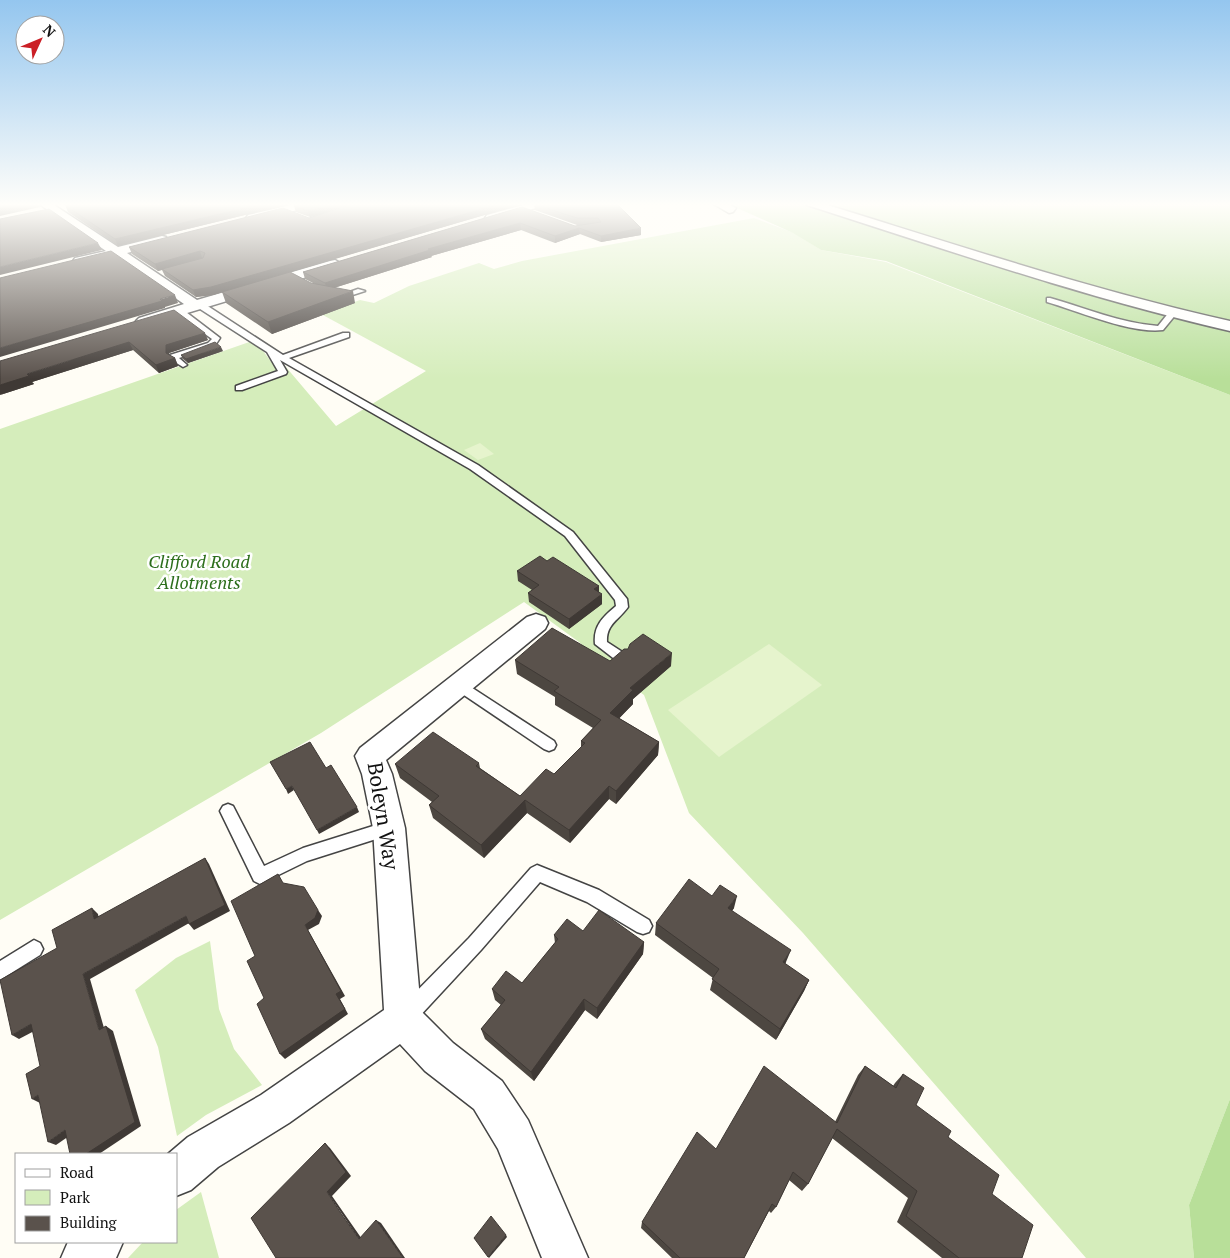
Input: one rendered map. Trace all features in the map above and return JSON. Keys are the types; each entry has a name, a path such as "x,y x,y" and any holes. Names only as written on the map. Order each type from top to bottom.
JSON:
{"street":[{"path":"72,263 77,262"},
{"path":"133,262 156,275 198,305"},
{"path":"126,327 198,305 296,280 344,262"},
{"path":"998,262 1173,313 1230,326"},
{"name":"Boleyn Way","path":"403,1020 389,828 377,774 370,756 536,623"},
{"path":"178,1173 203,1152 275,1109 403,1020 439,1057 488,1094 513,1135 565,1258"},
{"path":"84,1258 100,1243"}],"lane":[{"path":"326,297 335,298 361,291"},
{"path":"1050,300 1135,326 1150,328 1160,328 1173,313"},
{"path":"198,305 282,358 474,467 569,534 621,599 622,607 603,623 600,633 601,644 622,658"},
{"path":"179,311 216,338 211,344 173,357 183,365"},
{"path":"282,358 346,335"},
{"path":"240,388 283,372 270,350"},
{"path":"460,685 549,745"},
{"path":"228,811 260,876 303,855 389,828"},
{"path":"403,1020 475,944 536,873 593,896 643,926"},
{"path":"0,972 34,949"}],"green space":[{"name":"Clifford Road Allotments","path":"520,262 884,262 1230,395 1230,1099 1189,1205 1194,1258 1086,1258 803,933 689,813 644,695 607,668 579,642 524,602 321,733 0,920 0,429 255,340 272,363 280,360 336,426 426,371 321,314 360,300 374,303 409,286 479,263 494,269"},
{"path":"888,262 1230,262 1230,395"},
{"path":"480,443 494,454 478,460 464,450"},
{"path":"769,644 822,685 719,757 668,710"},
{"path":"210,941 219,1009 234,1049 262,1085 206,1115 177,1136 158,1047 135,990 176,958"},
{"path":"1230,1099 1230,1258 1194,1258 1189,1205"},
{"path":"201,1192 219,1258 128,1258 142,1243 178,1243 178,1209"}],"building":[{"path":"0,262 22,262 0,267"},
{"path":"67,262 127,262 175,295 160,299 162,301 0,348 0,278"},
{"path":"189,262 299,262 211,287 193,290 162,269"},
{"path":"338,262 393,262 325,283 303,272"},
{"path":"290,272 311,283 353,291 268,322 222,292"},
{"path":"174,310 205,333 166,345 166,353 175,358 156,365 129,342 27,374 29,376 0,385 0,361"},
{"path":"215,342 221,347 186,359 181,355"},
{"path":"540,556 547,561 553,557 599,586 594,589 602,594 569,619 528,593 539,585 517,571"},
{"path":"552,628 610,661 624,649 628,649 630,644 643,634 672,653 630,688 633,690 610,713 659,742 616,791 609,786 569,830 525,800 481,845 429,805 439,796 395,764 433,732 479,763 476,766 520,796 546,769 554,774 585,743 581,741 601,720 554,691 559,687 515,660"},
{"path":"310,742 326,768 331,765 357,807 317,830 292,786 286,789 270,762"},
{"path":"205,858 225,905 189,924 186,916 83,974 99,1030 106,1026 135,1122 88,1153 70,1153 65,1130 48,1142 38,1095 32,1099 26,1074 40,1066 31,1024 12,1035 0,980 57,948 52,930 92,908 94,919"},
{"path":"278,874 283,883 304,887 318,910 315,918 305,925 341,991 336,994 345,1009 280,1054 257,1004 264,998 247,961 255,956 231,901"},
{"path":"689,879 712,896 720,885 737,896 728,908 791,950 783,962 809,980 780,1029 712,979 719,969 656,923"},
{"path":"599,910 644,942 597,1008 584,999 531,1072 481,1029 505,1000 492,989 506,971 522,983 558,939 554,935 567,919 583,931"},
{"path":"764,1066 837,1123 865,1066 896,1088 903,1074 924,1088 916,1105 951,1131 948,1137 999,1175 992,1194 1033,1225 1022,1258 959,1258 906,1216 917,1191 837,1129 808,1184 793,1172 776,1207 772,1204 744,1258 680,1258 642,1222 697,1132 716,1149"},
{"path":"325,1143 346,1172 327,1192 342,1215 359,1239 376,1220 403,1258 276,1258 251,1218"},
{"path":"491,1216 506,1235 488,1257 474,1238"}]}
